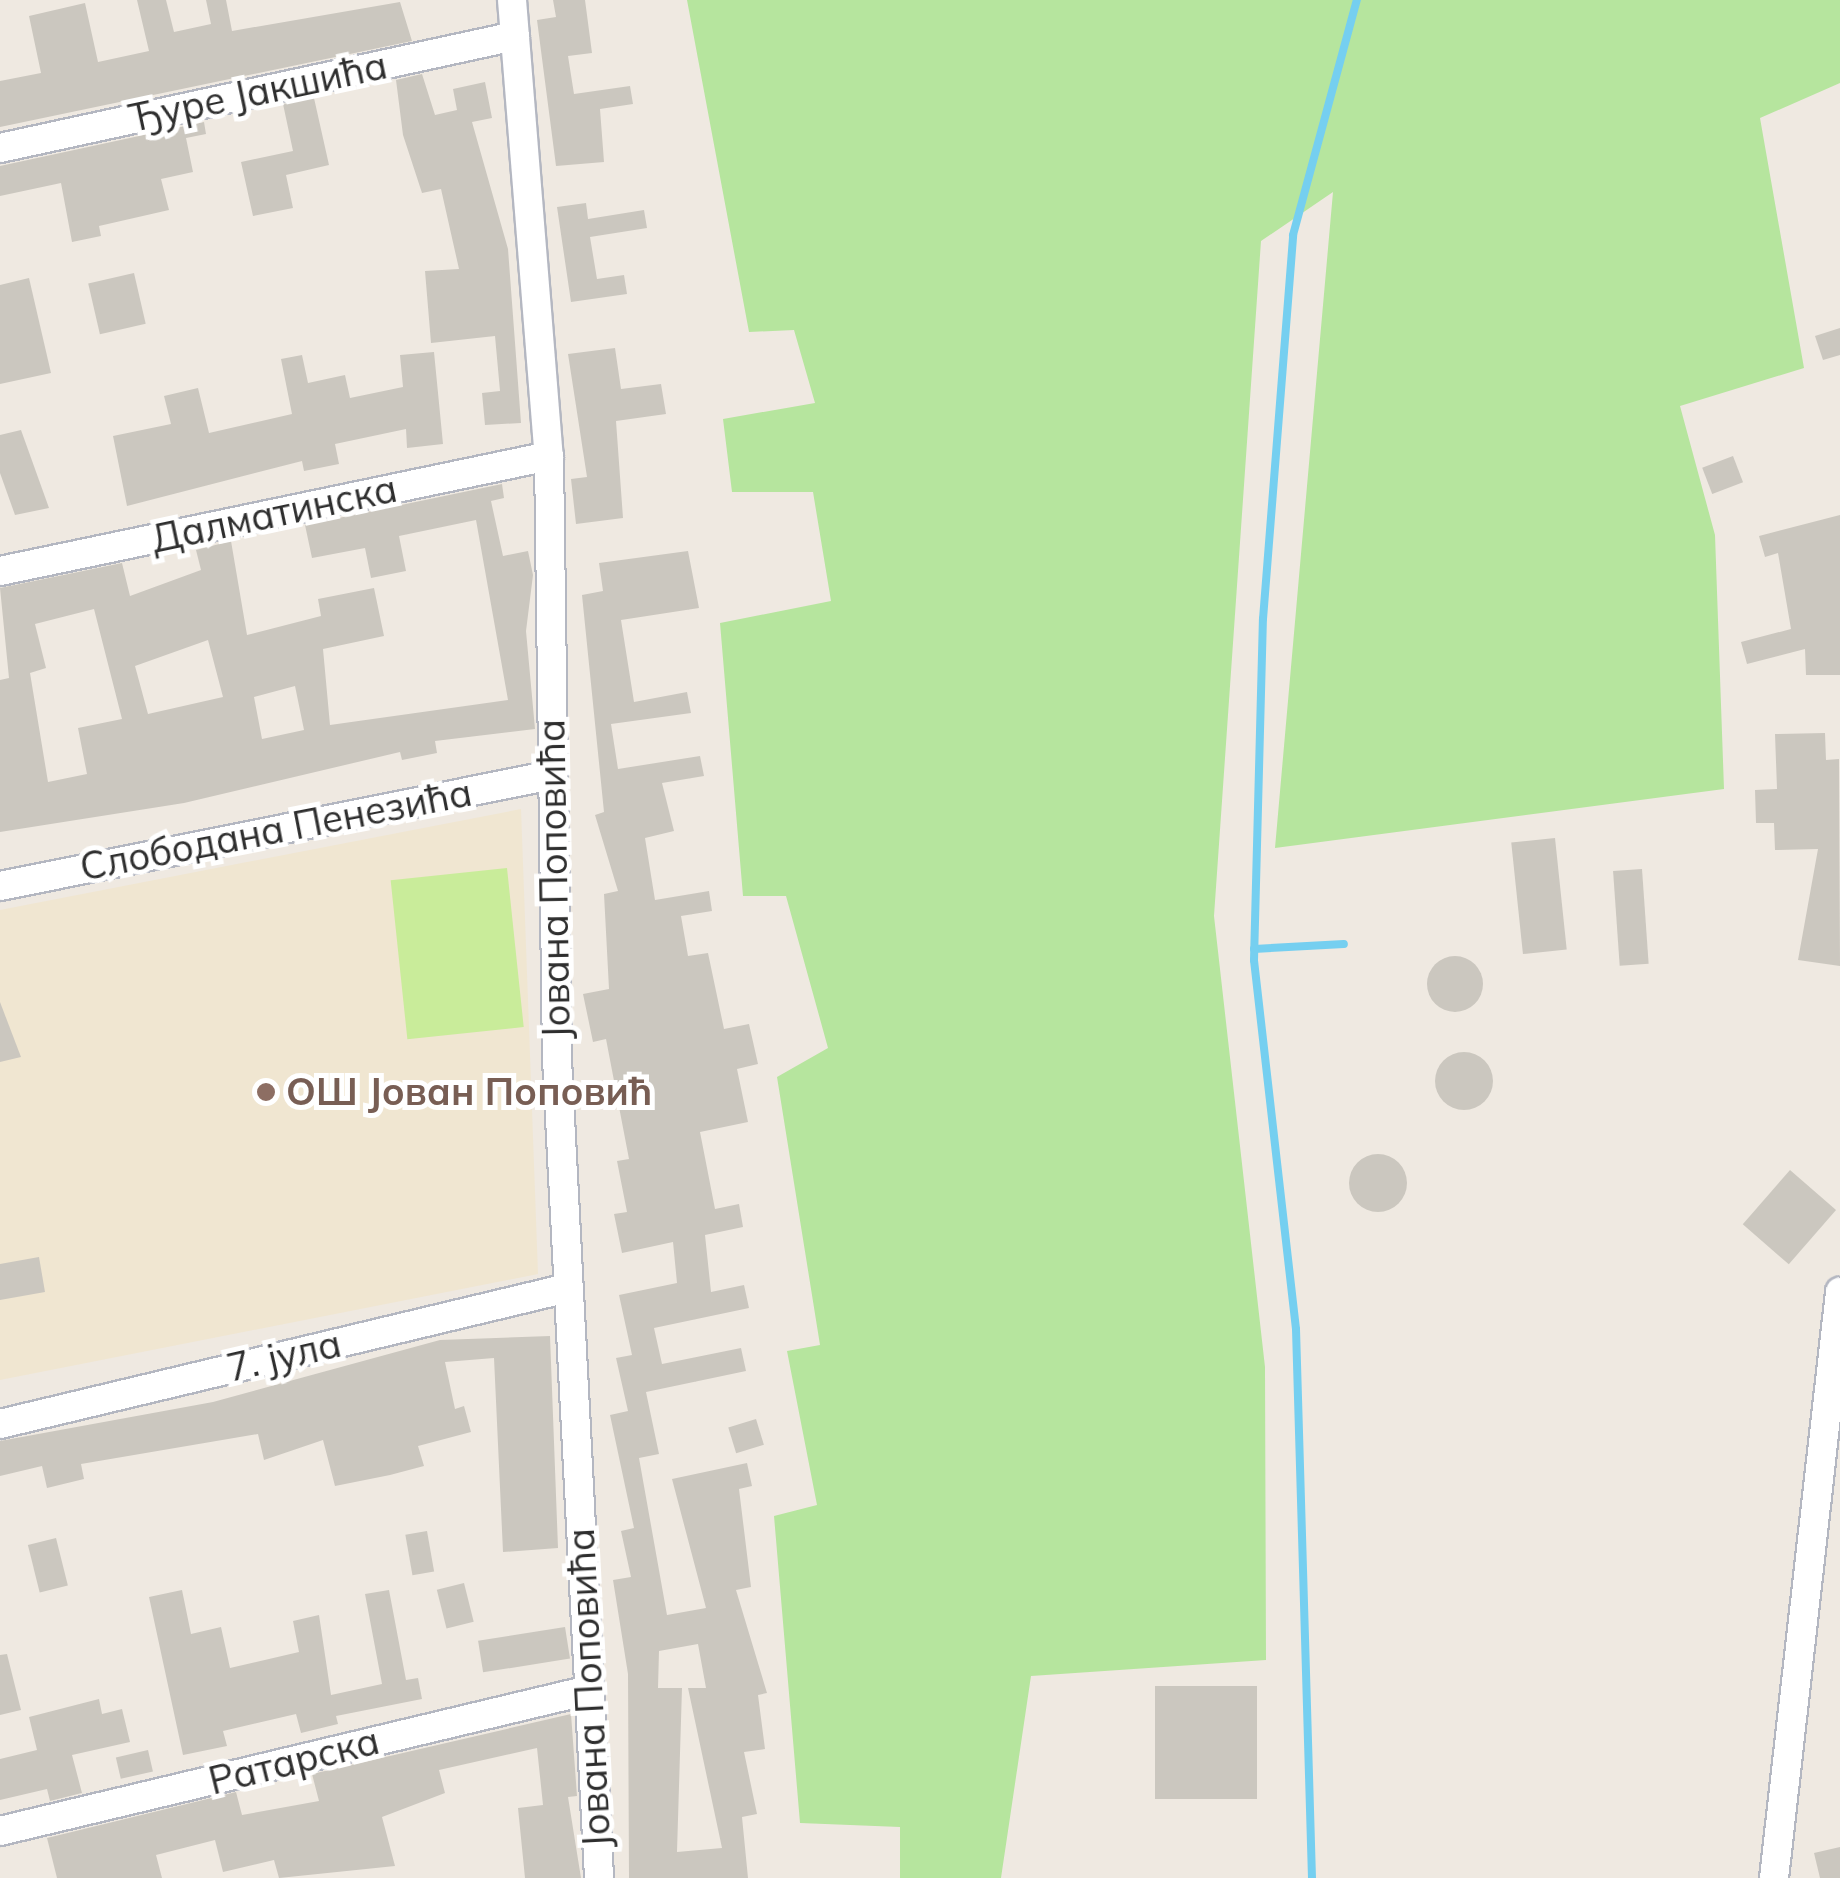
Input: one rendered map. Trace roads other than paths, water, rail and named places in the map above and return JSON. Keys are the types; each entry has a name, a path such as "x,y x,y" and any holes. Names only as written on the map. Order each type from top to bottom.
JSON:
{"street":[{"name":"Јована Поповића","path":"512,0 549,456 552,774 568,1288 599,1878"},
{"name":"Ђуре Јакшића","path":"0,148 515,36"},
{"name":"Далматинска","path":"0,571 549,456"},
{"name":"Слободана Пенезића","path":"0,886 552,774"},
{"name":"7. јула","path":"0,1424 568,1288"},
{"path":"1774,1878 1840,1292"},
{"name":"Ратарска","path":"0,1832 588,1690"}],"waterway":[{"path":"1312,1878 1296,1329 1254,960 1263,619 1293,235 1357,0"},
{"path":"1254,949 1344,944"}],"place":[{"name":"ОШ Јован Поповић","path":"266,1092"}]}
